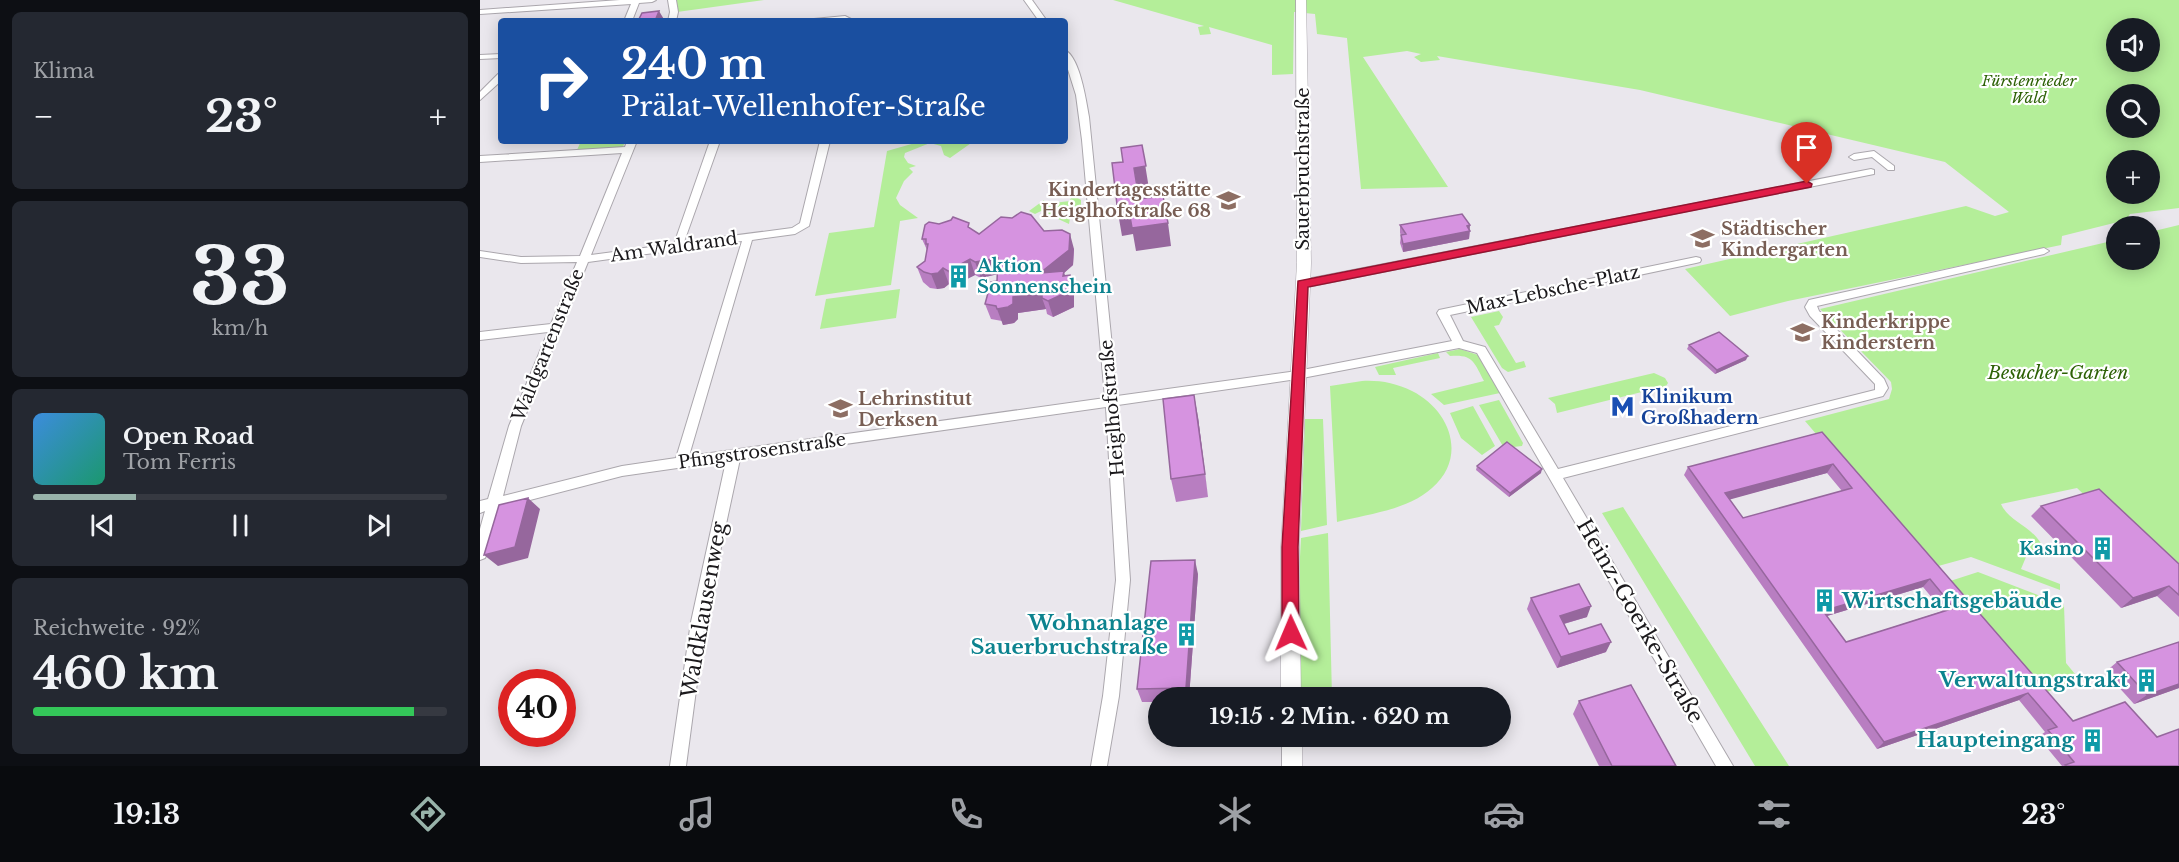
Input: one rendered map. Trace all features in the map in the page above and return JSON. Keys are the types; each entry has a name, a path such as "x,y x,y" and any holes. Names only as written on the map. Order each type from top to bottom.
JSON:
{"street":[{"path":"480,12 652,0"},
{"path":"672,0 673,18"},
{"path":"1028,0 1042,18"},
{"name":"Sauerbruchstraße","path":"1291,687 1290,547 1302,284 1301,0"},
{"path":"629,18 636,2"},
{"path":"480,57 498,56"},
{"name":"Heiglhofstraße","path":"1068,58 1081,92 1112,401 1123,580 1111,696 1099,766"},
{"path":"480,96 498,79"},
{"path":"569,154 574,144"},
{"path":"678,246 714,144"},
{"name":"Am Waldrand","path":"480,254 521,260 583,259 795,231 806,224 824,144"},
{"path":"480,159 569,154 630,146"},
{"name":"Waldgartenstraße","path":"480,554 486,505 514,426 630,146"},
{"path":"1302,284 1871,172"},
{"path":"681,462 748,237"},
{"path":"1555,475 1879,393 1882,388 1880,382 1814,313 1811,307 1813,303 2044,252"},
{"name":"Max-Lebsche-Platz","path":"1459,344 1443,313 1696,260"},
{"path":"480,336 556,327"},
{"name":"Max-Lebsche-Platz","path":"1297,375 1459,344 1481,350 1555,475"},
{"name":"Pfingstrosenstraße","path":"486,505 594,477 681,462 1297,375"},
{"name":"Waldklausenweg","path":"678,766 698,622 734,455"},
{"name":"Heinz-Goerke-Straße","path":"1555,475 1725,766"},
{"path":"1292,747 1292,766"}],"green space":[{"path":"674,0 764,0 677,12"},
{"name":"Fürstenrieder Wald","path":"1113,0 2179,0 2179,208 2129,216 2106,216 2106,225 2062,236 2061,245 1788,301 1730,316 1685,269 1966,206 1995,216 2009,212 1945,162 1640,90 1437,56 1440,60 1421,62 1414,57 1421,54 1407,51 1363,57 1448,187 1361,189 1347,38 1317,34 1315,14 1294,12 1293,74 1272,75 1272,45 1209,27 1211,34 1200,35 1198,27 1204,26"},
{"path":"580,144 624,144 623,147 577,150"},
{"path":"912,144 928,144 905,153 904,157 908,163 916,166 909,168 913,172 904,181 896,198 900,205 918,218 900,221 891,285 815,296 829,233 874,227 887,151"},
{"path":"934,144 970,144 950,158 944,155 941,146"},
{"path":"1071,197 1081,200 1081,219 1078,216 1070,218 1069,224 1041,211 1035,214 1029,211 1044,200 1045,204 1070,201"},
{"name":"Besucher-Garten","path":"2179,225 2179,585 2077,488 2001,504 2010,516 2036,536 2045,552 2026,557 2021,569 2060,584 2060,590 1971,557 1931,568 1805,421 1889,399 1892,389 1891,382 1820,309 2106,242 2106,270 2160,270 2160,230"},
{"path":"900,289 896,318 820,329 826,299"},
{"path":"1499,311 1503,317 1499,325 1494,326 1516,363 1524,361 1526,367 1508,372 1502,368 1471,317"},
{"path":"1460,349 1478,355 1500,393 1444,405 1431,394 1484,381 1472,361 1464,356 1450,356 1446,352"},
{"path":"1438,353 1440,358 1393,368 1396,375 1379,375 1375,367"},
{"path":"1654,373 1665,378 1668,383 1666,386 1557,413 1555,404 1548,398"},
{"path":"1362,381 1394,384 1425,399 1445,422 1452,449 1443,476 1422,495 1400,506 1337,522 1330,386"},
{"path":"1499,400 1523,443 1522,446 1504,448 1479,405"},
{"path":"1473,406 1495,446 1482,455 1461,438 1450,413"},
{"path":"1305,419 1323,419 1327,525 1301,531"},
{"path":"1623,507 1789,766 1755,766 1602,513"},
{"path":"1328,533 1332,687 1299,687 1298,594 1301,538"},
{"path":"1978,572 2064,605 2066,663 2079,679 2040,695 1944,583"}],"building":[{"path":"659,11 656,18 640,18 642,13"},
{"path":"1142,145 1146,166 1134,168 1139,199 1163,196 1168,223 1132,228 1129,211 1118,213 1112,163 1123,162 1121,148"},
{"path":"1021,212 1031,215 1044,231 1062,230 1070,234 1069,250 1040,273 1064,271 1063,276 1070,275 1070,291 1048,301 1042,298 1042,293 1013,297 1013,304 997,309 996,306 985,304 991,282 997,281 998,258 975,262 970,259 955,270 948,271 943,268 938,273 931,274 917,267 925,261 928,244 926,244 926,239 922,239 925,225 929,222 939,224 953,217 969,223 968,227 979,234 1001,217 1012,218"},
{"path":"1462,214 1470,225 1467,226 1470,231 1403,244 1401,235 1406,234 1400,225"},
{"path":"1719,332 1748,356 1717,370 1689,345"},
{"path":"1194,395 1205,474 1171,479 1163,399"},
{"name":"Wirtschaftsgebäude","path":"1822,432 2073,721 2125,702 2157,737 2179,729 2179,766 2066,766 2074,762 2048,730 2057,727 2028,693 1884,742 1688,467","holes":["1833,464 1852,488 1743,518 1725,493","1930,579 1954,608 1846,642 1823,611"]},
{"path":"1507,442 1542,469 1510,493 1477,466"},
{"name":"Kasino","path":"2099,489 2179,564 2179,595 2169,586 2133,598 2041,506"},
{"path":"528,498 515,547 484,555 499,505"},
{"name":"Wohnanlage Sauerbruchstraße","path":"1195,560 1186,687 1137,689 1151,561"},
{"path":"1579,584 1591,606 1560,616 1569,634 1601,624 1611,642 1561,657 1531,598"},
{"name":"Verwaltungstrakt","path":"2179,642 2179,684 2147,695 2117,662"},
{"path":"1631,685 1676,766 1612,766 1579,701"}],"place":[{"name":"Kindertagesstätte Heiglhofstraße 68","path":"1229,200"},
{"name":"Städtischer Kindergarten","path":"1703,239"},
{"name":"Aktion Sonnenschein","path":"959,276"},
{"name":"Kinderkrippe Kinderstern","path":"1803,332"},
{"name":"Klinikum Großhadern","path":"1623,407"},
{"name":"Lehrinstitut Derksen","path":"840,409"},
{"name":"Kasino","path":"2102,549"},
{"name":"Wirtschaftsgebäude","path":"1824,601"},
{"name":"Wohnanlage Sauerbruchstraße","path":"1186,635"},
{"name":"Verwaltungstrakt","path":"2146,680"},
{"name":"Haupteingang","path":"2092,740"}],"route":[{"path":"1291,633 1290,547 1302,284 1807,184"}]}
